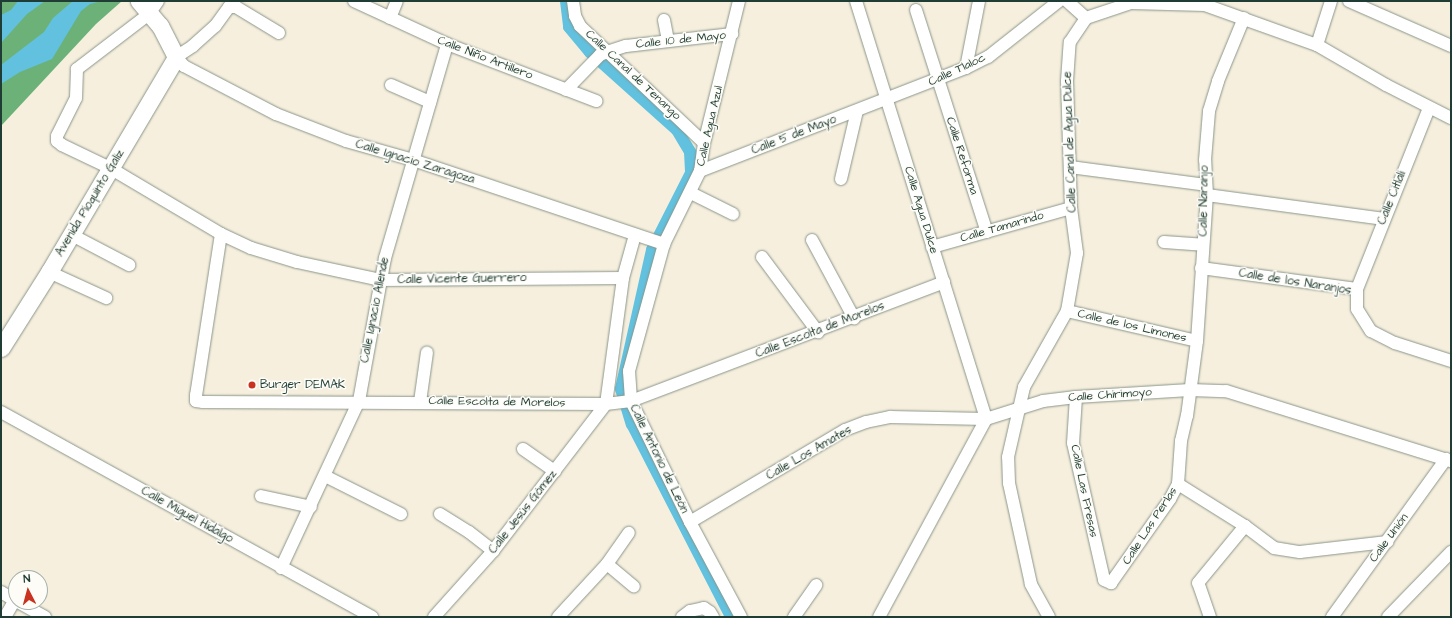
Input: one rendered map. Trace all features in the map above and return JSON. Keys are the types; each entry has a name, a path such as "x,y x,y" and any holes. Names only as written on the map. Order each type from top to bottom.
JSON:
{"street":[{"name":"Calle Niño Artillero","path":"354,1 447,44 566,90"},
{"path":"390,18 397,1"},
{"name":"Calle Canal de Tenango","path":"573,1 575,16 580,26 603,53 648,87 704,143"},
{"name":"Calle Agua Azul","path":"661,243 691,193 700,171 704,143 739,1"},
{"name":"Calle Agua Dulce","path":"856,1 986,419"},
{"path":"966,68 979,1"},
{"name":"Calle Tlaloc","path":"888,100 966,68 988,57 1059,1"},
{"path":"1067,1 1086,18 1131,3 1205,5 1317,45 1429,108 1451,118"},
{"path":"1317,45 1331,1"},
{"path":"1349,1 1451,46"},
{"path":"148,5 176,57 193,46 215,26 229,7 236,7 279,33"},
{"name":"Calle Vicente Guerrero","path":"148,5 77,69 76,98 57,136 57,141 62,145 110,168 221,234 251,248 297,262 380,280 623,278"},
{"name":"Calle Reforma","path":"916,10 987,232"},
{"name":"Calle Canal de Agua Dulce","path":"1049,617 1031,584 1009,483 1008,457 1018,407 1024,387 1067,311 1077,253 1071,208 1067,81 1070,42 1086,18"},
{"name":"Calle Naranjo","path":"1190,390 1197,341 1207,190 1205,160 1209,111 1218,81 1244,18"},
{"path":"664,20 668,41"},
{"name":"Calle 10 de Mayo","path":"603,53 626,46 732,34"},
{"name":"Calle Ignacio Allende","path":"281,568 311,507 359,401 380,280 447,44"},
{"path":"596,101 566,90 603,53"},
{"name":"Calle Ignacio Zaragoza","path":"176,57 184,66 276,114 346,141 413,160 661,243"},
{"name":"Avenida Píoquinto Galiz","path":"1,348 49,272 70,234 176,57"},
{"path":"391,85 430,102"},
{"name":"Calle 5 de Mayo","path":"700,171 888,100"},
{"name":"Calle Citlali","path":"1356,289 1429,108"},
{"path":"841,179 856,111"},
{"path":"1070,167 1384,219"},
{"path":"691,193 733,214"},
{"name":"Calle Tamarindo","path":"932,247 1071,208"},
{"path":"70,234 129,265"},
{"name":"Calle Escolta de Morelos","path":"221,234 196,400 628,402 818,332 944,282"},
{"path":"609,403 623,278 638,236"},
{"path":"812,240 854,318"},
{"path":"1164,242 1203,245"},
{"name":"Calle Antonio de León","path":"661,243 629,371 628,402 741,617"},
{"path":"762,257 818,332"},
{"name":"Calle de los Naranjos","path":"1201,268 1356,289 1357,309 1371,331 1395,343 1451,361"},
{"path":"49,272 106,298"},
{"name":"Calle de los Limones","path":"1067,311 1197,341"},
{"path":"420,402 427,352"},
{"name":"Calle Chirimoyo","path":"986,419 1018,407 1076,397 1190,390 1226,391 1260,400 1448,460"},
{"name":"Calle Las Perlas","path":"1107,583 1114,580 1178,484 1181,441 1190,390"},
{"name":"Calle Las Fresas","path":"1076,397 1073,443 1104,580 1107,583"},
{"name":"Calle Jesús Gómez","path":"434,617 492,551 609,403"},
{"name":"Calle Miguel Hidalgo","path":"1,412 372,617"},
{"name":"Calle Los Amates","path":"690,522 845,430 866,422 890,417 986,419"},
{"path":"879,617 986,419"},
{"path":"523,449 555,471"},
{"name":"Calle Unión","path":"1332,617 1448,460"},
{"path":"325,476 401,514"},
{"path":"1178,484 1246,526 1274,548 1287,550 1331,549 1387,542"},
{"path":"261,496 311,507"},
{"path":"440,514 469,532 492,551"},
{"path":"1210,617 1198,583 1246,526"},
{"path":"558,617 607,564 629,533"},
{"path":"1388,617 1451,552"},
{"path":"607,564 634,587"},
{"path":"794,617 816,585"},
{"path":"682,617 690,611 704,608 710,612 713,617"},
{"path":"32,610 45,617"}],"green space":[{"path":"1,1 122,1 96,24 1,126"}],"water":[{"path":"18,1 45,1 27,14 1,43 1,15 11,10"},
{"path":"73,1 102,1 90,4 81,11 52,59 20,72 1,84 1,65 44,32 53,18"}],"waterway":[{"path":"566,1 569,27 590,52 677,130 690,152 691,173 652,250 621,389 632,424 731,617"}],"place":[{"name":"Burger DEMAK","path":"252,385"}]}
